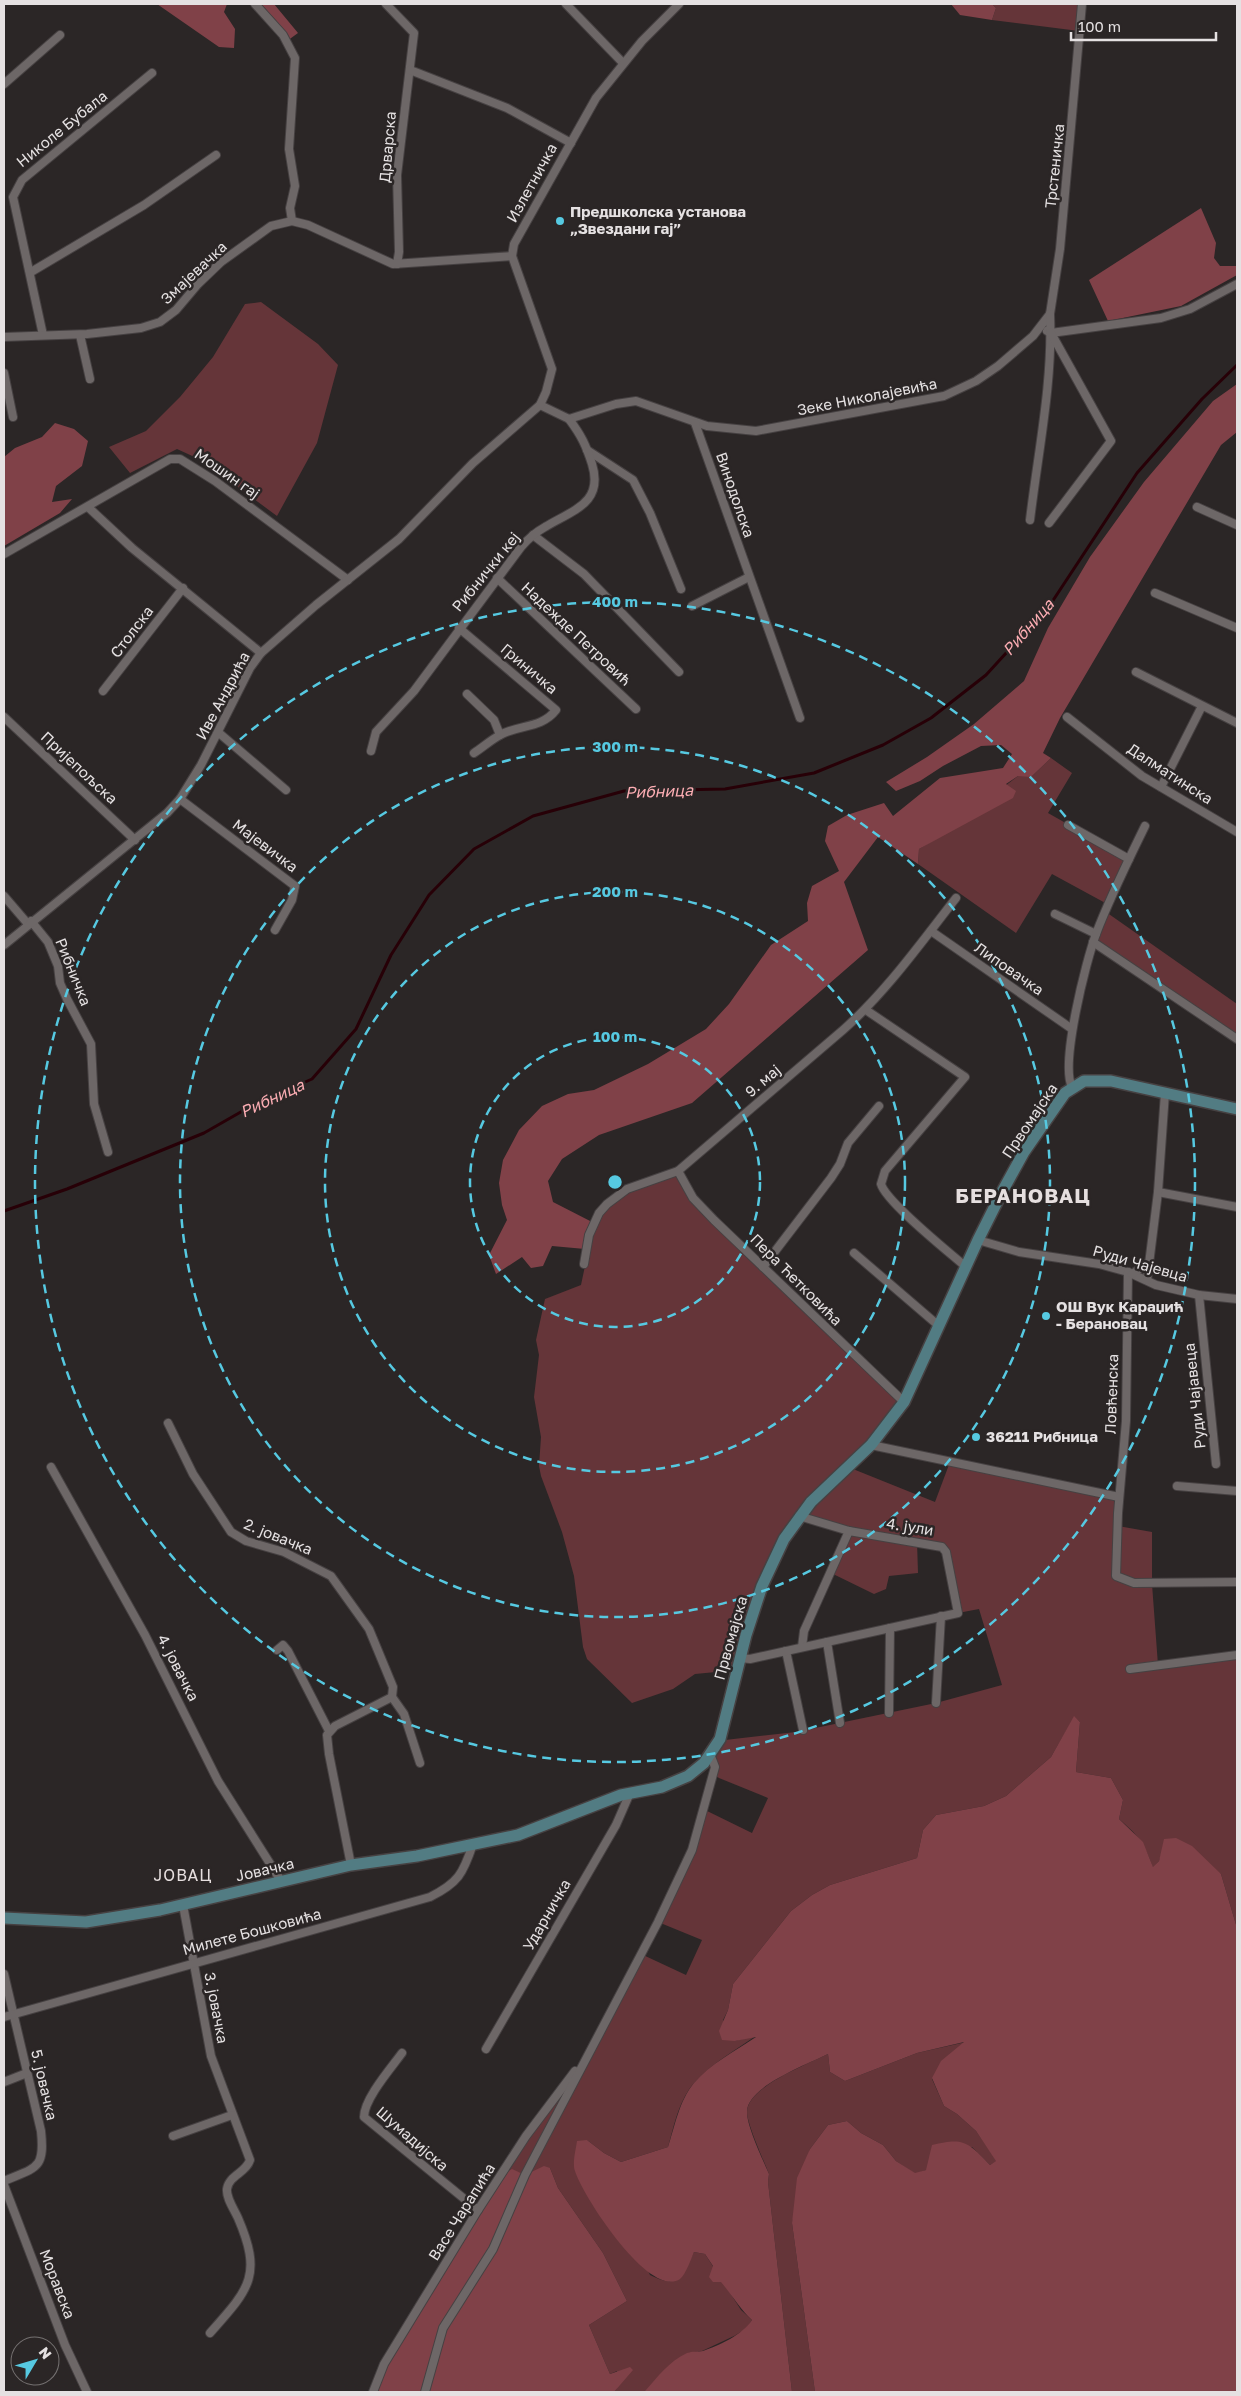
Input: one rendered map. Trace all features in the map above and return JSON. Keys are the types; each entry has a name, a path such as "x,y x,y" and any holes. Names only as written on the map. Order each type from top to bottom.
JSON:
{"main road":[{"name":"Првомајска","path":"473,1844 518,1836 630,1793 662,1788 681,1780 695,1771 710,1754 724,1730 740,1658 771,1563 799,1516 824,1488 871,1445 904,1402 978,1240 1024,1152 1059,1100 1072,1087 1084,1081 1111,1081 1237,1109"},
{"name":"Јовачка","path":"4,1918 86,1922 183,1905 351,1865 417,1856 473,1844"}],"street":[{"path":"255,4 283,35 295,58 292,99 293,115 289,139 295,186 290,208 292,221 308,225 377,258 397,264 512,256 552,369 546,392 540,405 569,419"},
{"name":"Дрварска","path":"386,4 414,33 397,175 399,252 397,264"},
{"path":"566,4 623,63"},
{"name":"Излетничка","path":"512,256 519,234 596,98 623,63 680,4"},
{"name":"Трстеничка","path":"1041,328 1050,314 1060,249 1082,4"},
{"path":"4,84 60,35"},
{"path":"410,70 507,108 570,142"},
{"name":"Николе Бубала","path":"43,335 31,272 13,197 22,180 152,73"},
{"path":"31,272 144,205 216,155"},
{"name":"Змајевачка","path":"4,337 80,334 141,328 160,322 176,310 198,284 221,262 271,226 292,221"},
{"path":"1041,328 1051,333 1160,318 1190,309 1237,284"},
{"path":"1030,520 1046,395 1051,333 1050,314"},
{"name":"Зеке Николајевића","path":"569,419 616,404 636,401 695,422 733,430 756,431 944,396 986,375 1041,328"},
{"path":"1049,523 1110,441 1051,333"},
{"path":"80,334 90,379"},
{"path":"4,372 13,417"},
{"name":"Иве Андрића","path":"4,944 167,813 180,799 219,733 250,668 261,653 399,539 474,463 540,405"},
{"name":"Рибнички кеј","path":"371,751 376,732 414,691 497,578 533,535 580,506 588,500 595,489 596,476 585,440 569,419"},
{"name":"Винодолска","path":"695,422 800,718"},
{"path":"588,450 633,480 650,513 681,589"},
{"name":"Мошин гај","path":"4,554 170,459 180,459 215,481 348,580"},
{"path":"88,507 132,548 261,653"},
{"path":"1197,507 1237,524"},
{"path":"533,535 584,574 679,672"},
{"path":"692,606 749,577"},
{"name":"Надежде Петровић","path":"497,578 636,709"},
{"name":"Столска","path":"103,691 183,588"},
{"path":"1155,593 1237,628"},
{"name":"Гриничка","path":"459,628 556,710 549,719 540,724 500,735 474,753"},
{"path":"1136,672 1237,723"},
{"path":"467,694 494,720 500,735"},
{"path":"1160,787 1202,706"},
{"name":"Пријепољска","path":"4,717 135,840"},
{"name":"Далматинска","path":"1067,717 1136,772 1237,832"},
{"path":"219,733 286,790"},
{"name":"Мајевичка","path":"180,799 295,886 292,900 275,930"},
{"path":"1068,826 1129,859"},
{"path":"1072,1087 1068,1073 1072,1029 1093,942 1145,826"},
{"name":"Рибничка","path":"4,896 48,942 67,999 91,1044 94,1104 108,1152"},
{"name":"9. мај","path":"584,1264 588,1235 599,1213 607,1204 627,1189 678,1171 866,1010 956,898"},
{"path":"1055,914 1096,934"},
{"name":"Липовачка","path":"931,931 1072,1029"},
{"path":"1093,942 1237,1039"},
{"path":"866,1010 964,1077 885,1171 881,1181 882,1188 891,1198 966,1266"},
{"path":"1147,1280 1158,1192 1165,1093"},
{"path":"763,1267 831,1178 840,1164 848,1143 879,1106"},
{"name":"Пера Ћетковића","path":"678,1171 694,1198 904,1402"},
{"path":"1158,1192 1237,1207"},
{"name":"Руди Чајевца","path":"978,1240 1019,1252 1099,1264 1130,1273 1156,1285 1199,1294 1237,1298"},
{"path":"854,1252 939,1326"},
{"path":"1130,1273 1150,1262"},
{"name":"Ловћенска","path":"1130,1273 1126,1421 1119,1497 1116,1576 1134,1583 1237,1582"},
{"name":"Руди Чајавеца","path":"1199,1294 1216,1464"},
{"name":"2. јовачка","path":"168,1423 194,1474 231,1532 246,1541 284,1552 331,1576 373,1635 393,1687 392,1697 404,1714 420,1763"},
{"path":"871,1445 1119,1497"},
{"name":"4. јовачка","path":"51,1467 145,1635 218,1781 280,1881"},
{"path":"1177,1486 1237,1491"},
{"name":"4. јули","path":"740,1658 750,1658 786,1651 958,1613 946,1552 942,1547 849,1531 799,1516"},
{"path":"802,1647 804,1631 849,1531"},
{"path":"936,1703 941,1616"},
{"path":"890,1628 890,1712"},
{"path":"827,1642 840,1723"},
{"path":"276,1650 283,1645 288,1651 329,1731"},
{"path":"786,1651 803,1730"},
{"path":"1130,1669 1237,1655"},
{"path":"351,1865 327,1735 329,1731 392,1697"},
{"path":"426,2392 444,2328 493,2249 525,2175 658,1922 692,1850 715,1766 710,1754"},
{"name":"Ударничка","path":"486,2049 616,1825 630,1793"},
{"name":"Милете Бошковића","path":"4,2017 193,1962 430,1897 450,1887 466,1866 473,1844"},
{"name":"3. јовачка","path":"183,1905 211,2056 250,2160 245,2169 230,2181 227,2194 247,2241 251,2269 245,2291 210,2333"},
{"name":"5. јовачка","path":"4,1974 41,2131 43,2153 34,2168 4,2181"},
{"name":"Шумадијска","path":"402,2052 370,2098 364,2112 364,2117 478,2210"},
{"name":"Васе Чарапића","path":"373,2392 384,2364 478,2210 526,2136 588,2055"},
{"path":"4,2082 27,2073"},
{"path":"173,2136 232,2114"},
{"name":"Моравска","path":"4,2185 65,2345 86,2392"}],"shaded area":[{"path":"157,4 227,4 224,12 235,29 234,48 219,47"},
{"path":"261,4 274,4 298,33 287,41 279,24"},
{"path":"951,4 992,4 996,8 992,20 960,15"},
{"path":"992,4 1082,4 1079,31 992,20 996,8"},
{"path":"1201,208 1216,243 1214,258 1220,266 1237,266 1237,275 1181,306 1108,321 1089,280"},
{"path":"261,302 318,344 338,365 317,443 277,516 212,465 177,449 130,473 109,447 146,431 180,397 213,357 245,304"},
{"path":"1237,384 1237,432 1221,445 1060,718 1043,753 1051,758 1031,777 1018,776 1006,784 1016,791 1013,798 919,849 918,864 878,837 844,882 868,950 692,1103 599,1135 562,1159 548,1181 553,1202 594,1223 585,1249 552,1246 543,1266 531,1268 522,1257 496,1274 489,1255 507,1220 502,1205 499,1183 503,1160 519,1130 542,1106 568,1094 594,1090 648,1064 706,1029 729,1004 771,945 808,921 807,903 812,886 839,871 825,841 828,826 847,815 884,803 893,816 940,778 1003,768 1012,754 1001,745 981,746 943,766 920,781 896,791 886,782 927,757 974,724 1024,681 1048,628 1090,557 1144,482 1213,401"},
{"path":"55,423 74,429 88,441 82,466 56,486 52,502 72,499 60,513 4,546 4,457 15,448 42,437"},
{"path":"1051,758 1072,773 1048,813 1129,859 1109,905 1052,874 1016,933 918,864 919,849 939,837 1018,776 1032,776"},
{"path":"1106,912 1237,1004 1237,1039 1093,942"},
{"path":"678,1171 686,1187 904,1402 848,1467 935,1502 950,1462 1119,1497 1118,1526 1152,1532 1152,1584 1158,1665 1237,1655 1237,1928 1221,1874 1163,1849 1159,1861 1153,1868 1140,1840 1119,1819 1123,1800 1111,1778 1076,1772 1080,1722 1074,1717 1051,1757 1006,1796 984,1806 936,1815 923,1830 917,1858 830,1885 812,1895 791,1911 733,1984 728,2010 723,2020 735,2041 757,2035 724,2057 689,2089 678,2113 668,2147 621,2162 604,2153 587,2140 650,2275 674,2281 682,2274 694,2252 705,2254 741,2310 752,2320 746,2329 734,2336 702,2351 688,2353 644,2392 614,2392 617,2388 617,2371 610,2374 589,2325 627,2301 603,2253 558,2188 550,2168 525,2175 517,2172 500,2176 588,2055 641,1954 686,1975 702,1940 658,1922 692,1850 703,1809 752,1833 768,1798 713,1774 710,1754 725,1740 796,1732 936,1703 1002,1685 979,1609 958,1613 946,1552 917,1542 918,1573 889,1576 886,1589 874,1594 831,1573 849,1531 799,1516 784,1539 737,1670 695,1674 673,1689 632,1703 587,1659 583,1647 574,1576 562,1532 539,1466 541,1437 534,1397 539,1355 536,1340 545,1299 581,1285 594,1223 616,1196"},
{"path":"1074,1716 1080,1722 1076,1772 1111,1778 1123,1800 1119,1819 1143,1842 1153,1867 1159,1861 1164,1839 1176,1838 1192,1846 1221,1874 1237,1928 1237,2392 815,2392 792,2223 797,2178 810,2149 828,2125 847,2121 861,2133 883,2145 896,2161 915,2173 926,2170 932,2145 943,2143 965,2143 990,2165 996,2161 976,2131 957,2114 944,2106 932,2078 941,2061 964,2042 917,2053 845,2081 830,2072 828,2054 780,2077 756,2094 749,2103 747,2112 756,2143 769,2174 768,2182 792,2392 644,2392 664,2370 681,2356 689,2352 703,2351 723,2343 737,2335 752,2320 721,2282 713,2282 709,2277 713,2266 705,2254 694,2252 682,2277 667,2281 652,2274 635,2260 603,2221 580,2183 574,2168 577,2141 587,2140 604,2153 621,2162 668,2147 681,2106 694,2083 715,2064 756,2037 735,2041 722,2040 719,2031 728,2010 733,1984 791,1911 812,1895 830,1885 917,1858 923,1830 936,1815 984,1806 1006,1796 1051,1757"},
{"path":"966,2042 932,2079 944,2106 957,2114 976,2131 997,2161 990,2165 972,2147 915,2174 896,2161 883,2145 861,2133 847,2121 828,2125 810,2149 792,2223 815,2392 792,2392 768,2182 769,2174 748,2118 747,2112 750,2103 767,2085 828,2054 830,2072 845,2081 917,2053"},
{"path":"544,2166 550,2168 558,2188 603,2253 627,2301 589,2325 610,2374 630,2367 633,2370 614,2392 373,2392 384,2364 500,2176 512,2169 525,2175"}],"waterway":[{"name":"Рибница","path":"4,1211 67,1189 204,1133 253,1105 312,1079 356,1029 391,955 429,895 474,849 533,816 624,791 725,789 814,773 883,745 931,718 986,675 1050,605 1137,473 1202,399 1237,365"}],"place":[{"name":"Предшколска установа „Звездани гај”","path":"560,221"},
{"name":"ОШ Вук Караџић - Берановац","path":"1046,1316"},
{"name":"36211 Рибница","path":"976,1437"}],"district":[{"name":"БЕРАНОВАЦ","path":"1023,1196"},
{"name":"ЈОВАЦ","path":"183,1875"}]}
